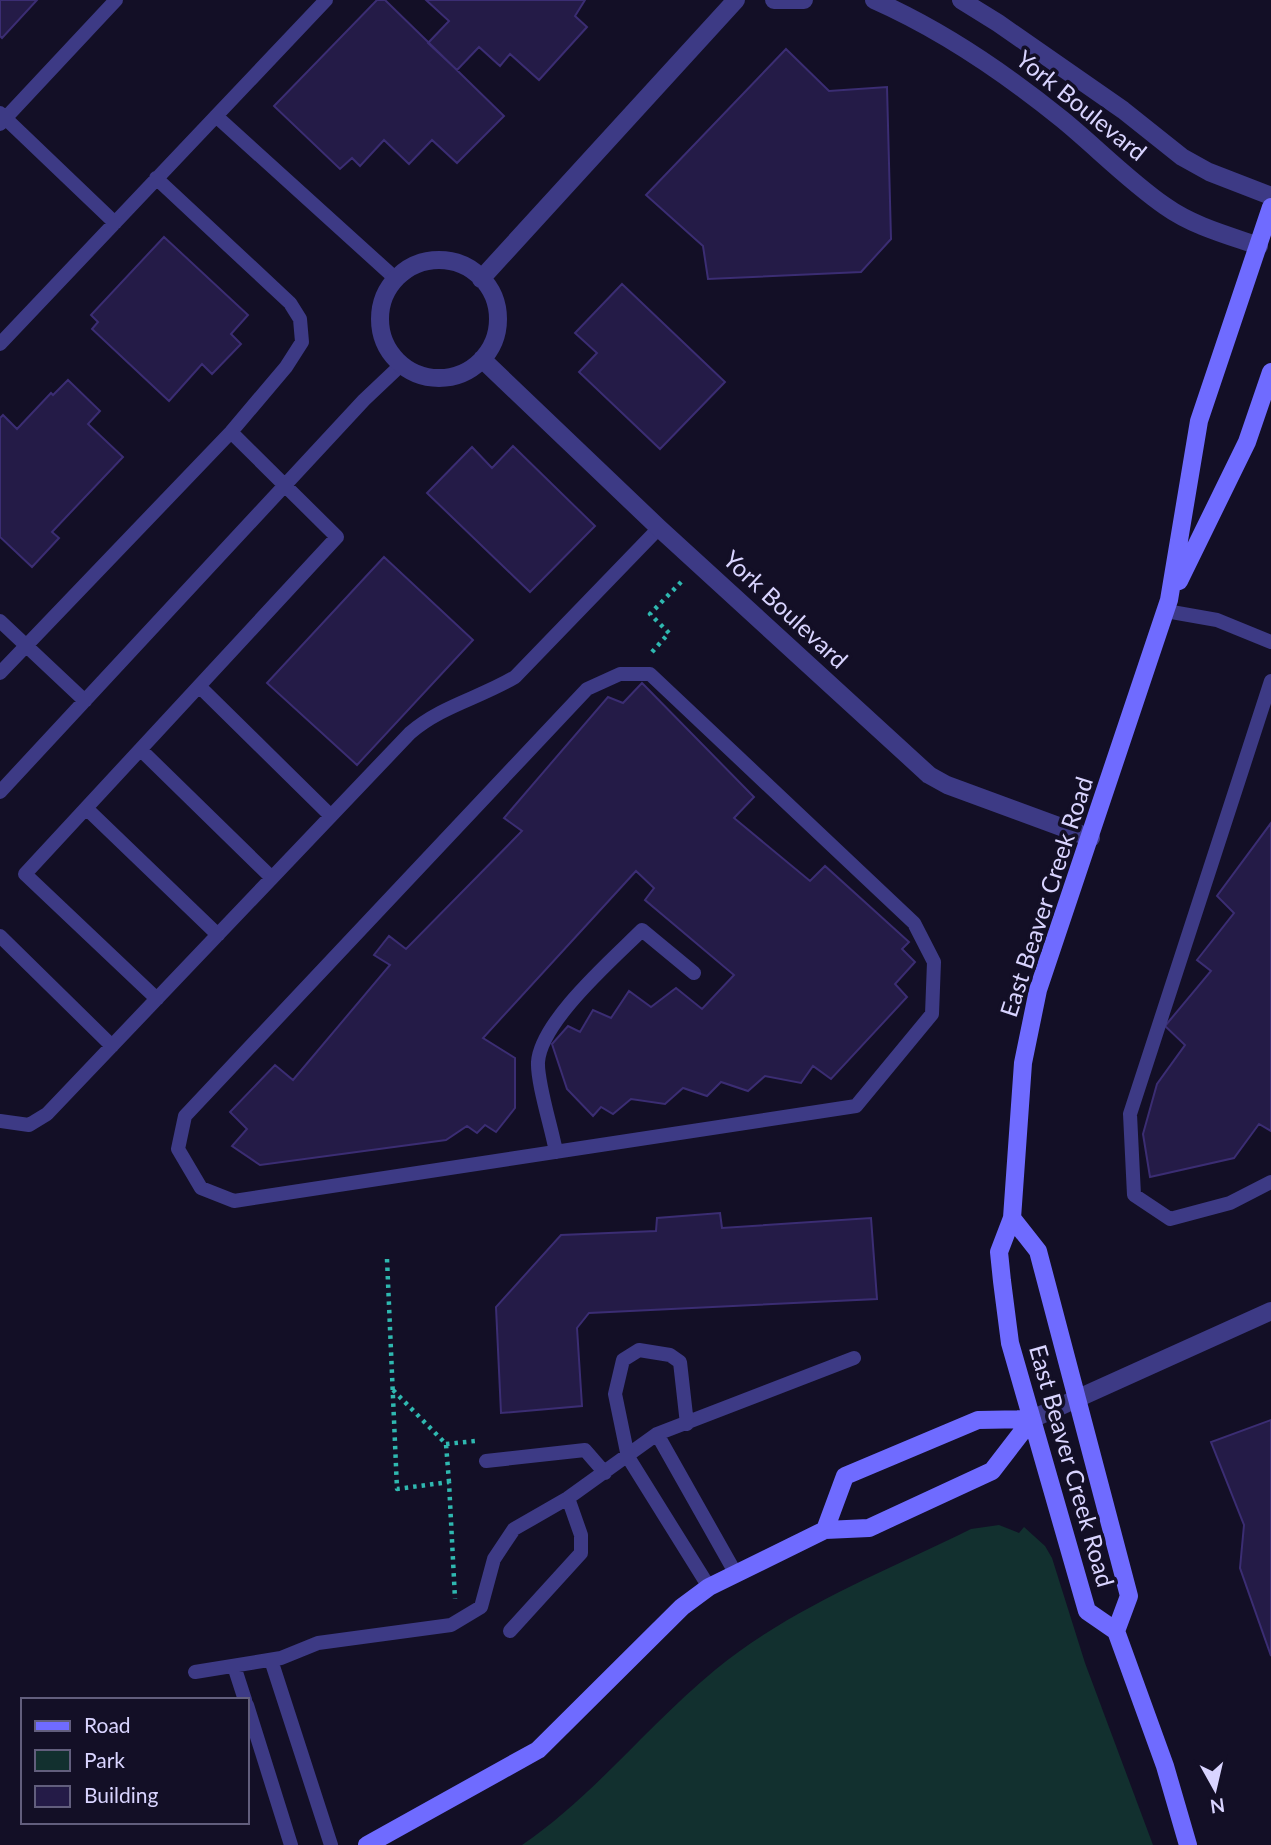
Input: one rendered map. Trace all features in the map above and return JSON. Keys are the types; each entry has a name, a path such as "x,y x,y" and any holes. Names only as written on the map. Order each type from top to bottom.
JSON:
{"street":[{"path":"481,279 736,0"},
{"path":"774,0 804,0"},
{"name":"York Boulevard","path":"874,0 951,40 993,68 1061,119 1166,206 1193,222 1265,248"},
{"name":"York Boulevard","path":"961,0 1112,102 1182,157 1209,172 1271,196"},
{"name":"East Beaver Creek Road","path":"1168,605 1199,421 1265,248 1271,208"},
{"path":"442,261 462,265 481,279 496,308 496,334 482,359 460,374 446,378 420,375 401,365 386,346 380,323 382,303 396,279 413,267 442,261"},
{"name":"York Boulevard","path":"482,359 659,528 929,775 947,785 1091,838"},
{"name":"East Beaver Creek Road","path":"1012,1217 1038,1251 1129,1596 1116,1631 1087,1611 1010,1343 999,1252 1012,1217 1023,1063 1038,990 1168,605 1247,442 1271,372"},
{"path":"825,1530 845,1476 978,1420 1032,1419 1271,1311"},
{"path":"367,1845 538,1749 682,1607 709,1587 825,1530 869,1528 992,1471 1032,1419"},
{"path":"1116,1631 1165,1766 1188,1845"}],"lane":[{"path":"115,223 2,118 116,0"},
{"path":"0,344 326,0"},
{"path":"216,116 396,279"},
{"path":"0,673 231,432 286,368 302,342 300,318 290,303 156,178"},
{"path":"0,792 364,400 401,365"},
{"path":"157,999 25,874 142,751 337,537 231,432"},
{"path":"0,1121 29,1125 47,1114 429,717 495,689 515,677 659,528"},
{"path":"1168,605 1217,620 1271,642"},
{"path":"0,621 85,701"},
{"path":"620,674 634,674 650,674 914,923 934,962 932,1014 856,1107 234,1201 201,1188 178,1149 185,1116 587,689 620,674"},
{"path":"1271,681 1130,1114 1134,1195 1170,1219 1230,1203 1271,1182"},
{"path":"200,687 331,816"},
{"path":"142,751 272,878"},
{"path":"87,809 218,935"},
{"path":"556,1152 538,1064 543,1038 588,983 642,930 694,973"},
{"path":"0,936 112,1046"},
{"path":"687,1424 680,1362 670,1355 639,1350 623,1360 615,1394 628,1457 709,1587"},
{"path":"194,1672 271,1660 318,1643 451,1625 481,1607 494,1559 514,1529 568,1498 657,1434 854,1358"},
{"path":"657,1434 736,1574"},
{"path":"486,1461 584,1450 605,1473"},
{"path":"510,1631 582,1553 581,1535 568,1498"},
{"path":"271,1660 331,1845"},
{"path":"234,1665 245,1698"},
{"path":"248,1708 291,1845"}],"path":[{"path":"634,674 669,633 650,614 698,564"},
{"path":"387,1259 397,1489 449,1482"},
{"path":"393,1390 446,1444 453,1593 464,1616"}],"green space":[{"path":"999,1525 1019,1533 1024,1527 1045,1546 1052,1558 1085,1663 1153,1845 522,1845 574,1804 690,1691 775,1627 872,1576 971,1529"}],"building":[{"path":"0,0 37,0 2,38 0,36"},
{"path":"377,0 385,0 504,116 457,163 432,140 409,164 384,140 360,166 352,158 340,169 274,106"},
{"path":"426,0 585,0 575,16 587,27 539,80 510,54 500,66 479,47 457,70 428,43 449,21"},
{"path":"786,49 829,91 887,87 891,239 861,272 708,279 703,246 646,195"},
{"path":"164,237 248,315 231,334 241,344 212,374 202,364 169,401 92,329 98,322 91,315"},
{"path":"622,284 725,382 660,449 579,372 597,353 575,333"},
{"path":"68,380 100,411 88,424 123,457 52,532 59,538 32,567 0,537 0,418 3,415 17,429 51,393 53,395"},
{"path":"513,446 595,526 530,592 427,493 472,447 492,468"},
{"path":"384,557 473,640 357,765 267,683"},
{"path":"642,683 754,797 734,818 810,881 825,866 909,942 902,949 915,962 895,984 907,997 831,1079 813,1066 801,1083 765,1076 748,1091 721,1082 707,1096 683,1088 665,1104 631,1099 613,1114 601,1107 593,1116 567,1089 552,1044 568,1026 580,1032 593,1010 611,1018 629,991 651,1007 676,988 702,1009 734,975 645,900 654,888 636,871 483,1038 515,1058 515,1108 496,1132 485,1125 477,1133 467,1126 446,1140 260,1165 232,1146 247,1129 230,1112 275,1065 293,1080 390,965 374,955 389,936 406,949 522,831 504,818 608,697 623,703"},
{"path":"1271,823 1271,1131 1259,1124 1234,1158 1150,1177 1143,1134 1157,1084 1185,1045 1165,1026 1211,971 1197,960 1234,913 1217,896"},
{"path":"720,1213 722,1228 871,1218 877,1299 589,1313 577,1328 582,1406 501,1413 496,1307 561,1235 656,1231 657,1218"},
{"path":"1271,1420 1271,1656 1240,1568 1244,1525 1211,1442"}]}
